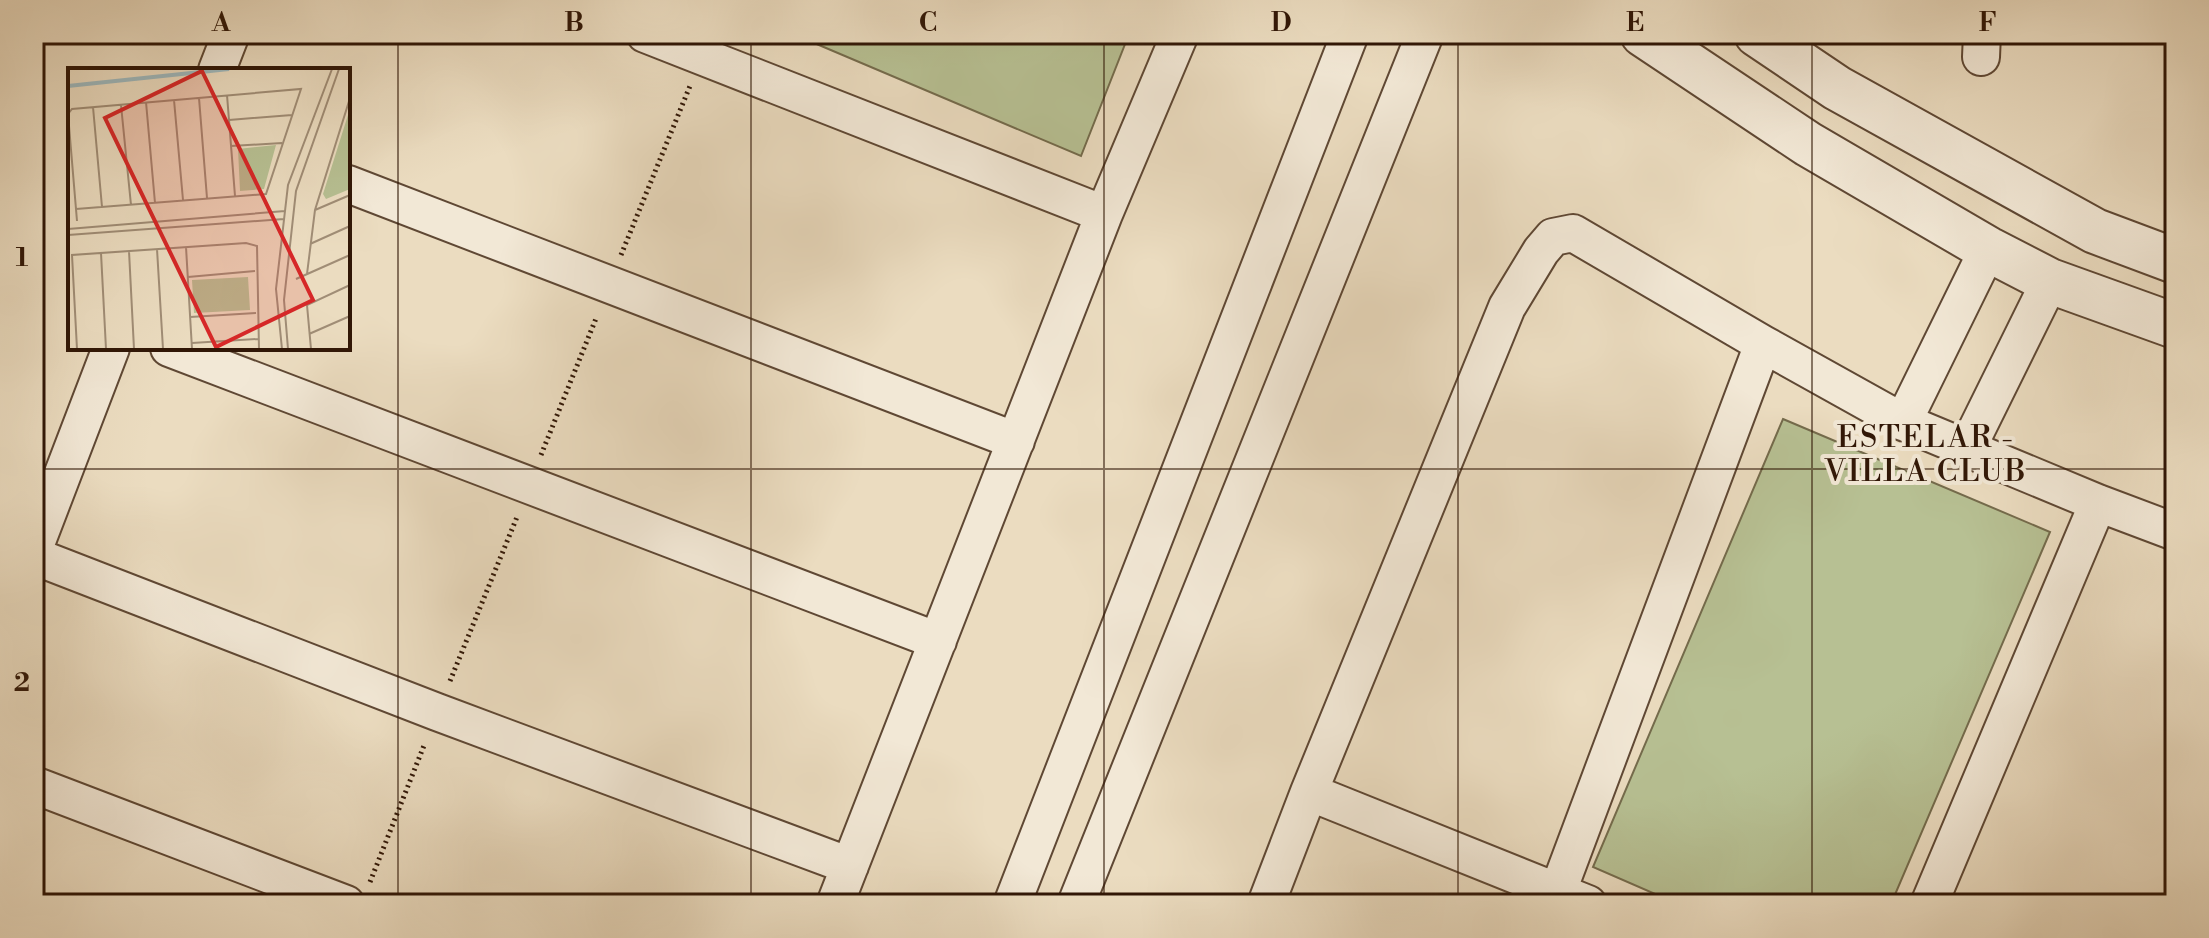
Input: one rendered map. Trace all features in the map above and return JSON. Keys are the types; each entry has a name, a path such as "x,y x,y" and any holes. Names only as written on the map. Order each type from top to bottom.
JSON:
{"street":[{"path":"218,68 231,34"},
{"path":"645,34 706,45 1104,214"},
{"path":"835,904 1104,214 1180,34"},
{"path":"1012,904 1350,34"},
{"path":"1076,904 1425,34"},
{"path":"1643,34 1808,144 1988,249 2050,281 2175,326"},
{"path":"1757,34 1837,88 2082,223 2175,261"},
{"path":"350,185 1016,441"},
{"path":"1266,904 1507,307 1553,237 1573,233 1903,422 2175,532"},
{"path":"1903,422 1988,249"},
{"path":"1967,449 2050,281"},
{"path":"1309,792 1573,898 1763,344"},
{"path":"34,549 110,350"},
{"path":"174,350 938,641"},
{"path":"1929,904 2098,503"},
{"path":"34,556 437,712 850,866"},
{"path":"34,785 346,904"}],"green space":[{"path":"793,34 1129,34 1081,156"},
{"path":"1783,419 2050,532 1891,904 1678,904 1593,867"}],"district":[{"name":"ESTELAR - VILLA CLUB","path":"1926,455"}]}
